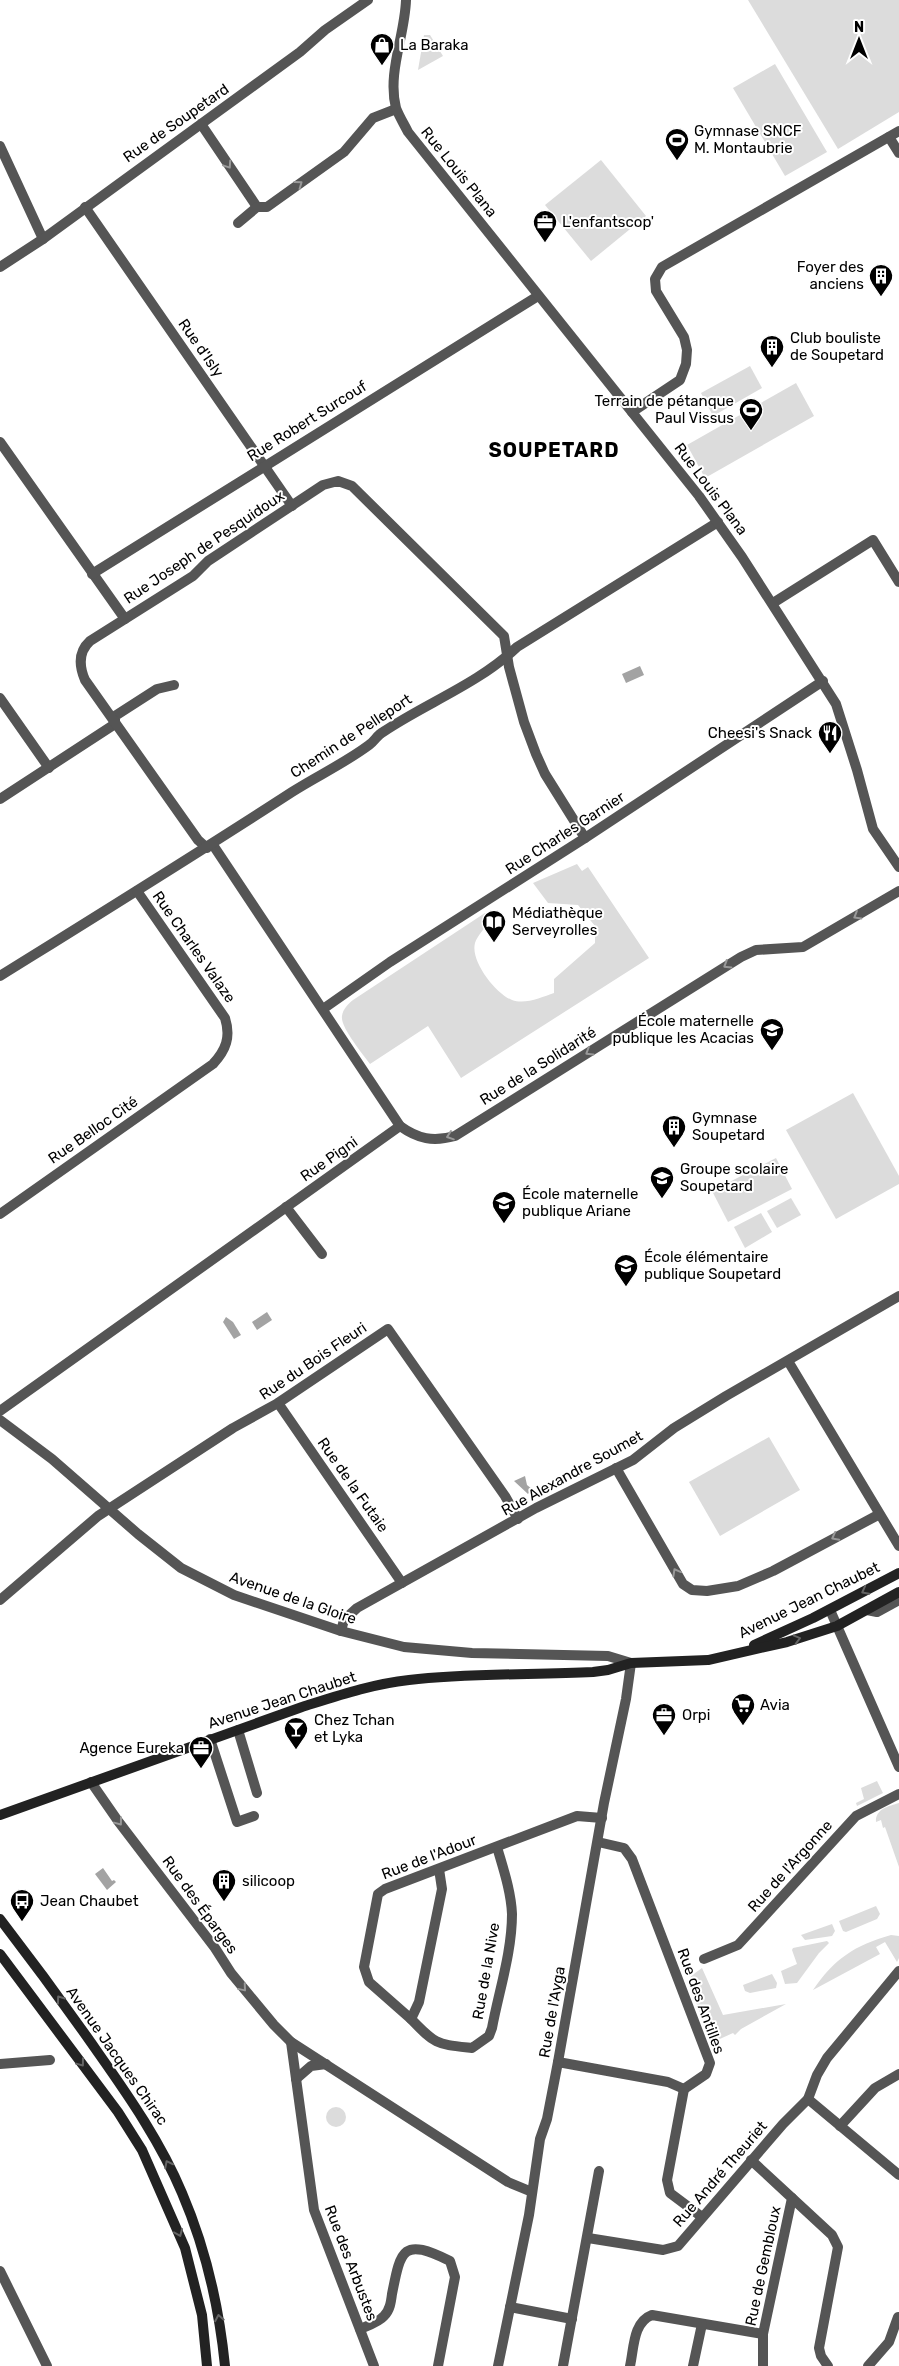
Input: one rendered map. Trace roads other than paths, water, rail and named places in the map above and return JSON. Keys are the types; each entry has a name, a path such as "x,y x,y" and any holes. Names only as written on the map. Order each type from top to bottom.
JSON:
{"main road":[{"name":"Avenue Jean Chaubet","path":"733,1655 830,1610 899,1573"},
{"name":"Avenue Jean Chaubet","path":"0,1815 347,1692 407,1680 593,1672 631,1663 688,1662 733,1655 786,1642 837,1626 899,1592"},
{"name":"Avenue Jacques Chirac","path":"0,1919 127,2093 148,2125 171,2168 182,2192 205,2255 216,2298 225,2366"},
{"name":"Avenue Jacques Chirac","path":"0,1954 118,2112 142,2150 185,2248 202,2315 207,2366"}],"street":[{"name":"Rue de Soupetard","path":"0,267 201,124 300,52 325,30 368,0"},
{"name":"Rue Louis Plana","path":"406,0 394,76 396,109 408,132 718,522 773,603 836,704 872,829 899,867"},
{"path":"238,223 257,207 267,207 344,152 373,118 396,109"},
{"path":"201,124 257,207"},
{"path":"632,412 680,380 686,364 687,350 684,337 656,291 655,279 662,267 899,131"},
{"path":"889,137 899,153"},
{"path":"0,146 43,238"},
{"name":"Rue d'Isly","path":"85,207 292,506"},
{"name":"Rue Robert Surcouf","path":"92,574 264,465 538,296"},
{"path":"0,442 125,619"},
{"name":"Rue Joseph de Pesquidoux","path":"210,847 198,840 115,724 85,680 80,657 90,641 193,576 208,560 330,482 338,481 352,486 500,630 506,641 509,667 524,722 536,754 545,774 586,838"},
{"name":"Chemin de Pelleport","path":"0,976 210,847 293,792 371,744 385,730 426,705 441,700 508,656 517,647 718,522"},
{"path":"773,603 873,540 899,582"},
{"name":"Rue Charles Garnier","path":"323,1009 390,962 586,838 823,681"},
{"path":"0,799 115,724 115,716 157,689 174,685"},
{"path":"0,698 48,768"},
{"path":"210,847 323,1009 400,1126"},
{"name":"Rue Charles Valaze","path":"137,891 225,1018 228,1029 227,1044 220,1057 203,1071"},
{"name":"Rue de la Solidarité","path":"400,1126 412,1135 426,1139 442,1139 455,1136 741,956 756,950 803,948 899,891"},
{"name":"Rue Belloc Cité","path":"0,1214 203,1071"},
{"name":"Rue Pigni","path":"0,1411 400,1126"},
{"path":"286,1207 322,1254"},
{"name":"Rue Alexandre Soumet","path":"340,1631 350,1613 518,1519 633,1460 674,1428 899,1296"},
{"name":"Rue du Bois Fleuri","path":"0,1600 98,1516 233,1428 278,1403 388,1329 505,1496 518,1519"},
{"path":"788,1361 878,1515 899,1546"},
{"name":"Rue de la Futaie","path":"278,1403 402,1583"},
{"name":"Avenue de la Gloire","path":"0,1420 52,1459 138,1534 195,1576 234,1595 340,1631 424,1650 608,1656 631,1663"},
{"path":"616,1468 683,1584 692,1590 707,1591 738,1586 773,1570 878,1515"},
{"name":"Avenue Jean Chaubet","path":"867,1610 877,1612 899,1600"},
{"path":"830,1610 899,1767"},
{"name":"Rue de l'Ayga","path":"498,2366 532,2192 540,2139 547,2119 558,2062 602,1818 626,1699 631,1663"},
{"path":"238,1730 258,1793"},
{"path":"210,1739 237,1822 254,1816"},
{"name":"Rue des Éparges","path":"91,1782 118,1821 216,1948 231,1973 274,2025 291,2042"},
{"name":"Rue de l'Argonne","path":"704,1959 738,1945 856,1816 899,1794"},
{"name":"Rue de l'Adour","path":"411,2019 369,1982 364,1967 378,1894 385,1889 578,1816 602,1818"},
{"name":"Rue des Antilles","path":"598,1842 624,1848 632,1858 710,2063 706,2074 684,2089"},
{"name":"Rue de la Nive","path":"411,2019 432,2040 443,2045 472,2048 489,2036 510,1936 512,1914 509,1892 497,1846"},
{"path":"411,2019 419,2002 442,1889 438,1869"},
{"path":"899,1971 827,2058 817,2075 808,2099 899,2175"},
{"path":"291,2042 508,2182 532,2192"},
{"name":"Rue des Arbustes","path":"291,2042 314,2210 374,2366"},
{"path":"0,2064 50,2060"},
{"path":"558,2062 668,2082 684,2089 667,2180 670,2193 702,2217"},
{"path":"296,2079 311,2066 326,2064"},
{"path":"840,2126 875,2088 899,2074"},
{"name":"Rue André Theuriet","path":"588,2238 663,2250 678,2246 752,2160 808,2099"},
{"name":"Rue de Gembloux","path":"752,2160 792,2198 763,2334 763,2366"},
{"path":"562,2366 588,2238 599,2172"},
{"path":"792,2198 832,2235 838,2247 819,2348 821,2356 828,2366"},
{"path":"360,2329 384,2317 390,2307 398,2262 404,2253 414,2248 422,2249 450,2261 455,2277 438,2366"},
{"path":"0,2270 47,2366"},
{"path":"510,2307 572,2318"},
{"path":"630,2366 637,2329 645,2318 661,2316 763,2334"},
{"path":"868,2366 889,2342 898,2317"},
{"path":"694,2366 702,2324"}],"place":[{"name":"La Baraka","path":"382,66"},
{"name":"Gymnase SNCF M. Montaubrie","path":"677,161"},
{"name":"L'enfantscop'","path":"545,243"},
{"name":"Foyer des anciens","path":"881,297"},
{"name":"Club bouliste de Soupetard","path":"772,368"},
{"name":"Terrain de pétanque Paul Vissus","path":"751,431"},
{"name":"Cheesi's Snack","path":"830,754"},
{"name":"Médiathèque Serveyrolles","path":"494,943"},
{"name":"École maternelle publique les Acacias","path":"772,1051"},
{"name":"Gymnase Soupetard","path":"674,1148"},
{"name":"Groupe scolaire Soupetard","path":"662,1199"},
{"name":"École maternelle publique Ariane","path":"504,1224"},
{"name":"École élémentaire publique Soupetard","path":"626,1287"},
{"name":"Avia","path":"743,1726"},
{"name":"Orpi","path":"664,1736"},
{"name":"Chez Tchan et Lyka","path":"296,1750"},
{"name":"Agence Eureka","path":"201,1769"},
{"name":"silicoop","path":"224,1902"},
{"name":"Jean Chaubet","path":"22,1922"}],"district":[{"name":"SOUPETARD","path":"554,450"}]}
